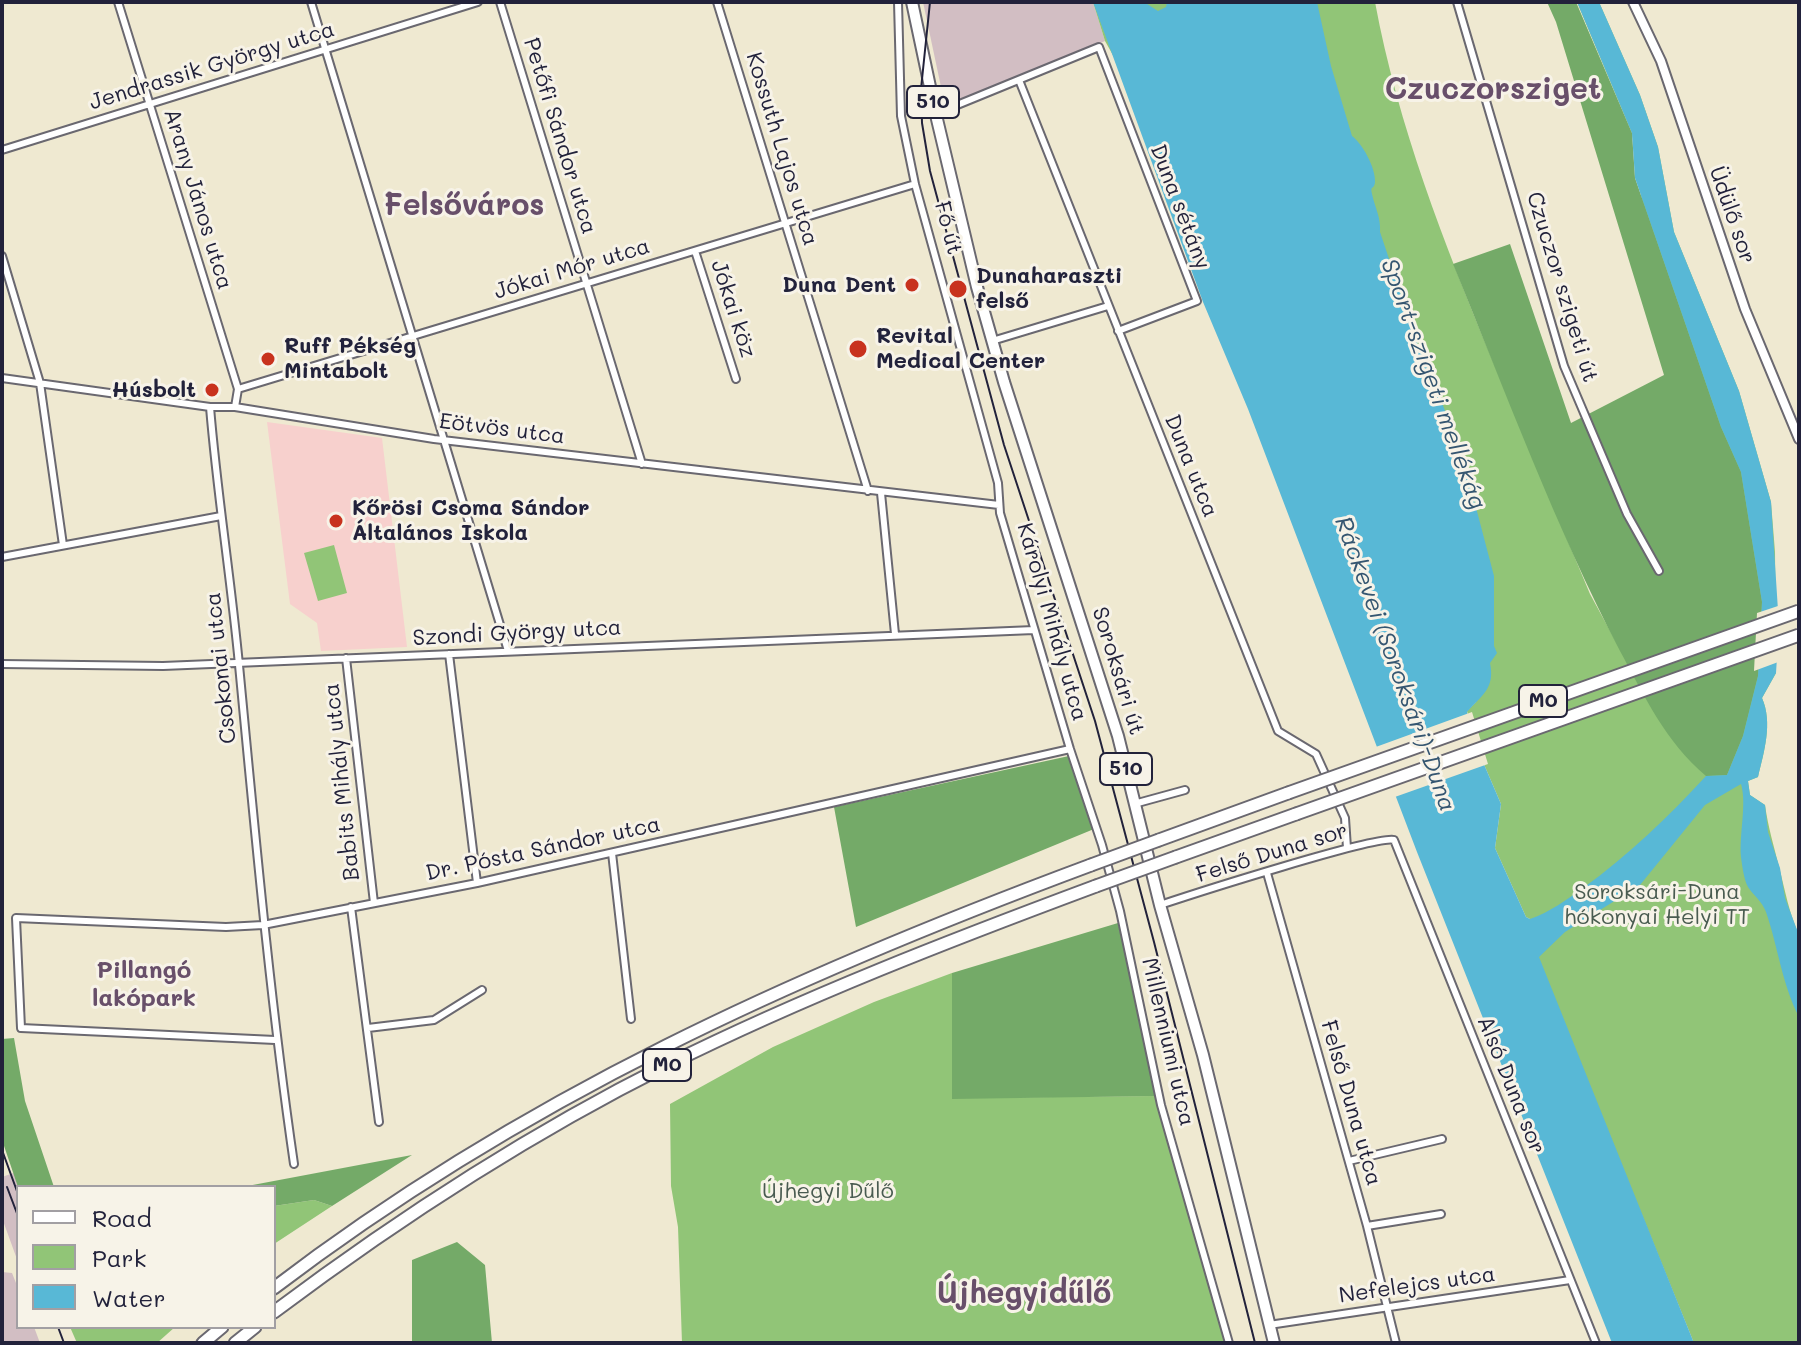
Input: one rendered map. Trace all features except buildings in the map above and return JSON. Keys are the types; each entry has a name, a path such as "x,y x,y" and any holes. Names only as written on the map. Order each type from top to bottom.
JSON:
{"highway":[{"name":"M0","path":"276,1287 422,1184 544,1110 639,1058 810,977 1091,865 1799,611"},
{"name":"M0","path":"276,1311 442,1194 557,1125 654,1072 831,990 1096,886 1799,635"},
{"path":"203,1343 220,1329"},
{"path":"235,1343 252,1329"}],"main road":[{"name":"Fő út","path":"912,2 957,201"},
{"name":"Fő út","path":"918,2 957,201"},
{"name":"Soroksári út","path":"957,201 992,341 1098,669 1203,1055 1274,1343"}],"street":[{"name":"Arany János utca","path":"118,2 238,389 235,407"},
{"path":"311,2 508,651"},
{"name":"Jendrassik György utca","path":"2,150 478,2"},
{"name":"Petőfi Sándor utca","path":"500,2 642,464"},
{"name":"Kossuth Lajos utca","path":"717,2 868,491"},
{"name":"Fő út","path":"898,2 901,116 915,184 998,483 999,505"},
{"name":"Czuczor szigeti út","path":"1457,2 1564,366 1627,514 1659,571"},
{"name":"Üdülő sor","path":"1633,2 1661,61 1745,309 1799,439"},
{"name":"Duna sétány","path":"1019,80 1099,47 1197,301 1118,331"},
{"path":"940,112 1019,80"},
{"name":"Duna utca","path":"1019,80 1278,731 1316,754 1345,818 1347,848"},
{"name":"Jókai Mór utca","path":"238,389 915,184"},
{"name":"Jókai köz","path":"695,251 736,379"},
{"path":"2,256 40,383 63,545"},
{"path":"992,341 1108,306"},
{"name":"Eötvös utca","path":"2,378 210,407 235,407 444,439 999,505"},
{"name":"Csokonai utca","path":"210,407 239,662 275,1040 294,1164"},
{"path":"881,493 895,634"},
{"name":"Károlyi Mihály utca","path":"999,505 1070,749"},
{"path":"2,557 221,516"},
{"name":"Szondi György utca","path":"2,664 163,666 1034,630"},
{"path":"449,654 477,883"},
{"name":"Babits Mihály utca","path":"346,658 374,903"},
{"name":"Dr. Pósta Sándor utca","path":"275,1040 21,1028 16,918 226,927 263,925 477,883 1070,749"},
{"name":"Millenniumi utca","path":"1070,749 1120,911 1161,1105 1229,1343"},
{"path":"1134,804 1185,790"},
{"name":"Felső Duna sor","path":"1160,905 1347,848 1387,838 1394,840"},
{"name":"Alsó Duna sor","path":"1394,840 1596,1343"},
{"path":"612,853 631,1019"},
{"name":"Felső Duna utca","path":"1267,873 1367,1226 1396,1343"},
{"name":"Babits Mihály utca","path":"351,907 379,1122"},
{"path":"368,1028 434,1020 482,990"},
{"path":"1349,1161 1442,1139"},
{"path":"1367,1226 1441,1214"},
{"name":"Nefelejcs utca","path":"1269,1325 1570,1280"}],"shaded area":[{"path":"923,2 1093,2 1105,41 953,105 941,87"},
{"name":"Kőrösi Csoma Sándor Általános Iskola","path":"267,422 382,438 407,647 321,651 317,623 290,604"},
{"path":"22,1170 27,1185 16,1185 16,1256 2,1218 2,1177"},
{"path":"2,1272 12,1273 16,1283 16,1329 35,1329 40,1343 2,1343"}],"green space":[{"name":"Soroksári-Duna hókonyai Helyi TT","path":"1093,2 1375,2 1396,94 1424,184 1474,315 1590,594 1615,640 1726,775 1632,133 1577,2 1599,2 1640,95 1658,147 1674,232 1739,391 1771,502 1775,552 1776,673 1762,698 1767,727 1758,777 1748,781 1750,795 1765,805 1792,918 1799,935 1799,1343 1694,1343 1540,965 1530,919 1526,917 1495,848 1501,804 1477,748 1467,711 1476,702 1105,41"},
{"path":"1547,2 1576,2 1632,133 1635,178 1721,427 1741,472 1762,602 1758,676 1743,736 1727,775 1706,776 1692,762 1667,733 1638,685 1596,604 1553,508 1453,264 1510,244 1571,423 1664,375 1556,22"},
{"path":"334,545 347,593 318,601 304,553"},
{"path":"1069,756 1094,829 856,927 834,807"},
{"path":"1118,923 1156,1096 952,1099 952,973"},
{"name":"Újhegyi Dűlő","path":"952,973 952,1098 1156,1096 1225,1343 682,1343 678,1227 671,1186 670,1104 773,1047 874,1002"},
{"path":"14,1038 25,1101 53,1185 17,1185 2,1140 2,1039"},
{"path":"412,1155 332,1206 314,1200 276,1206 276,1185 253,1185"},
{"path":"314,1200 332,1206 276,1243 276,1206"},
{"path":"457,1242 485,1265 492,1343 412,1343 412,1260"},
{"path":"71,1329 173,1329 157,1343 77,1343"}],"water":[{"path":"1093,2 1144,2 1158,11 1166,7 1167,2 1317,2 1331,66 1352,136 1364,150 1373,170 1375,182 1372,191 1380,232 1469,481 1494,576 1494,646 1497,653 1490,663 1489,685 1467,712 1477,748 1501,804 1495,848 1526,917 1530,919 1564,901 1616,862 1663,821 1706,776 1727,775 1743,736 1758,676 1762,602 1741,472 1721,427 1635,178 1632,133 1577,2 1599,2 1640,95 1658,147 1674,232 1739,391 1771,502 1779,626 1776,673 1762,698 1767,727 1758,777 1748,781 1750,795 1765,805 1768,832 1780,868 1785,898 1799,935 1799,1017 1788,992 1766,912 1744,877 1741,784 1705,805 1640,885 1565,932 1539,957 1694,1343 1612,1343 1417,852 1248,409 1203,302"}],"pier":[{"path":"1781,605 1781,661 1754,671 1757,613"},
{"path":"1472,712 1488,764 1392,798 1373,748"}],"tram line":[{"path":"930,2 921,89 922,123 930,171 1004,445 1095,721 1255,1343"}],"railway":[{"path":"2,1150 16,1188"},
{"path":"7,1187 16,1211"},
{"path":"59,1329 64,1343"}],"place":[{"name":"Duna Dent","path":"912,285"},
{"name":"Dunaharaszti felső","path":"958,289"},
{"name":"Revital Medical Center","path":"858,349"},
{"name":"Ruff Pékség Mintabolt","path":"268,359"},
{"name":"Húsbolt","path":"212,390"},
{"name":"Kőrösi Csoma Sándor Általános Iskola","path":"336,521"}],"district":[{"name":"Czuczorsziget","path":"1493,90"},
{"name":"Felsőváros","path":"464,206"},
{"name":"Pillangó lakópark","path":"144,985"},
{"name":"Újhegyidűlő","path":"1024,1294"}],"water label":[{"name":"Sport-szigeti mellékág","path":"1433,384"},
{"name":"Ráckevei (Soroksári)-Duna","path":"1395,664"}]}
